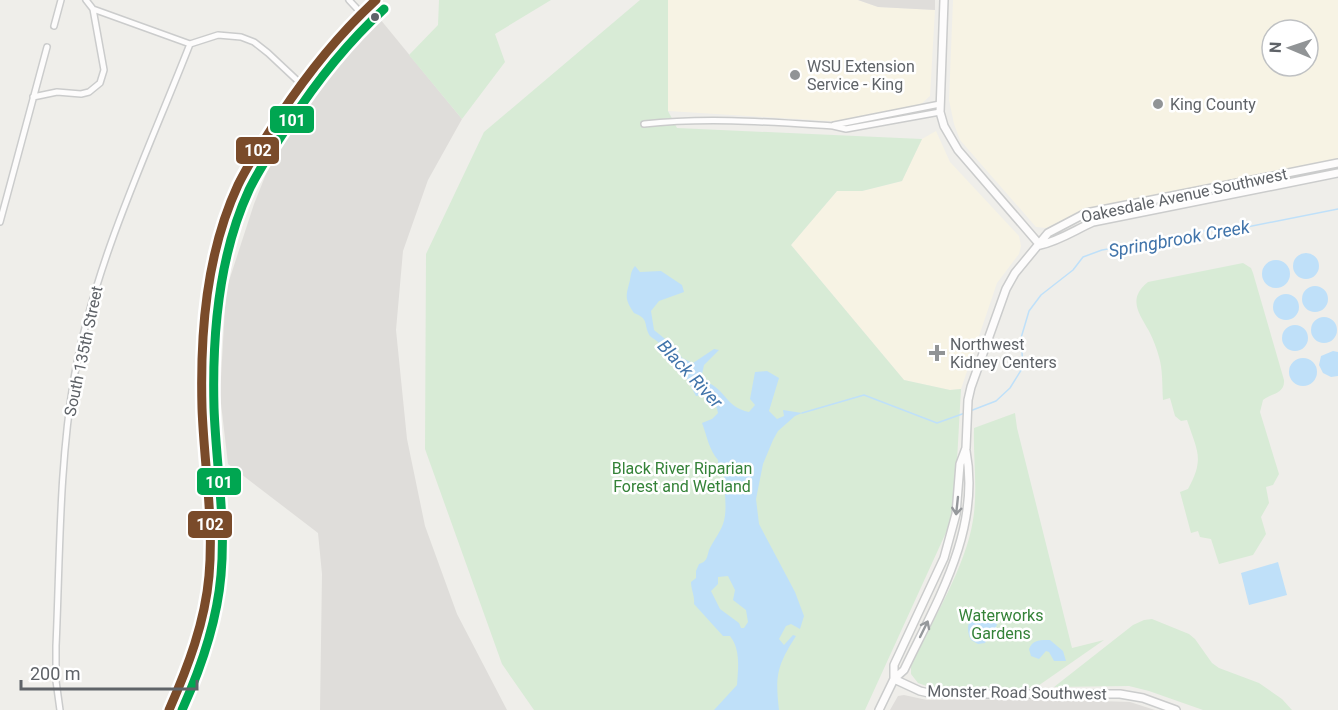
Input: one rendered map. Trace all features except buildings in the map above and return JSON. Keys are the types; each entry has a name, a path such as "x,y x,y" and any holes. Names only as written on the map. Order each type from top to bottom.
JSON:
{"main road":[{"path":"169,710 188,671 204,610 209,576 209,511 202,408 202,366 206,304 227,215 253,156 300,83 361,13 376,0"},
{"path":"176,710 193,674 214,579 215,524 208,408 212,305 232,221 269,133"}],"street":[{"path":"54,26 60,0"},
{"path":"33,97 57,92 81,94 89,92 100,83 104,70 93,9 86,0"},
{"path":"349,0 361,13"},
{"path":"944,0 940,108 944,126 958,150 1040,245"},
{"path":"93,9 190,44 218,35 241,37 254,42 300,83"},
{"name":"South 135th Street","path":"60,710 56,681 56,646 67,425 75,376 102,263 190,44"},
{"path":"0,222 47,47"},
{"path":"644,124 675,120 736,120 833,126 940,108"},
{"name":"Oakesdale Avenue Southwest","path":"894,679 894,665 950,542 956,514 960,464 966,448 968,400 971,387 1006,289 1026,258 1040,245 1048,233 1086,213 1338,163"},
{"path":"1312,169 1320,173 1338,171"},
{"name":"Oakesdale Avenue Southwest","path":"1040,245 1054,242 1093,222 1338,171"},
{"path":"1140,213 1149,207 1196,197 1207,189"},
{"path":"879,710 894,679 904,670 953,568 964,531 969,465 966,448"},
{"name":"Monster Road Southwest","path":"894,679 914,689 933,694 1120,694 1143,698 1176,710"}],"shaded area":[{"path":"668,0 858,0 878,7 935,10 930,96 920,105 845,122 668,111"},
{"path":"858,0 935,0 935,10 878,7"},
{"path":"953,0 1338,0 1338,161 1096,208 1077,213 1046,228 1036,227 960,140 949,100"},
{"path":"380,19 462,119 428,180 403,251 396,330 407,439 425,526 457,614 507,710 320,710 322,574 318,533 228,464 220,395 226,290 254,204 282,134 330,69"},
{"path":"936,131 950,162 1019,236 1021,246 1019,254 997,283 961,389 950,390 904,380 791,245 837,191 862,191 902,181 922,139"},
{"path":"904,695 927,700 1035,699 1130,702 1155,710 890,710 898,696"}],"green space":[{"path":"439,0 551,0 495,34 505,62 462,119 409,55 438,25"},
{"name":"Black River Riparian Forest and Wetland","path":"640,0 668,0 668,111 677,128 922,139 902,181 862,191 837,191 791,245 904,380 950,390 961,389 954,515 865,710 534,710 502,664 425,449 426,254 484,132"},
{"path":"1243,263 1251,268 1253,273 1284,380 1280,391 1263,400 1260,412 1279,474 1273,485 1266,487 1269,503 1261,517 1266,534 1253,555 1219,564 1211,539 1200,537 1198,531 1191,533 1180,492 1188,489 1196,470 1198,454 1187,420 1181,421 1175,416 1170,398 1163,400 1159,357 1136,300 1148,282"},
{"name":"Waterworks Gardens","path":"1015,413 1072,648 1104,640 1035,688 932,688 918,683 911,674 911,664 956,575 969,538 975,497 974,428"},
{"name":"Waterworks Gardens","path":"1152,619 1189,634 1212,663 1219,668 1259,683 1282,699 1292,710 1203,710 1129,686 1054,687 1133,625"}],"water":[{"path":"1306,253 1315,257 1319,266 1315,275 1306,279 1297,275 1293,266 1297,257"},
{"path":"1276,260 1286,264 1290,274 1286,284 1276,288 1266,284 1262,274 1266,264"},
{"name":"Black River","path":"635,266 640,272 661,271 682,285 684,292 659,301 651,311 654,330 675,347 682,358 693,363 714,349 719,350 704,365 702,374 706,382 718,389 735,406 749,412 755,405 750,399 755,372 767,371 779,378 769,411 777,419 784,416 783,410 802,413 778,431 773,440 763,464 756,499 759,524 795,592 804,616 800,629 791,624 786,626 779,639 784,645 793,635 796,636 779,671 777,688 779,710 714,710 737,685 736,647 730,636 723,636 694,604 691,582 696,578 699,564 706,559 720,531 726,507 724,476 718,472 718,460 710,447 702,423 712,419 718,413 711,399 701,395 696,396 683,372 674,368 666,351 650,336 644,320 631,308 627,294 631,273","holes":["728,576 735,590 733,600 746,610 748,622 744,628 741,628 739,623 720,609 711,591 718,584 718,577"]},
{"path":"1315,286 1324,290 1328,299 1324,308 1315,312 1306,308 1302,299 1306,290"},
{"path":"1286,294 1295,298 1299,307 1295,316 1286,320 1277,316 1273,307 1277,298"},
{"path":"1324,317 1333,321 1337,330 1333,339 1324,343 1315,339 1311,330 1315,321"},
{"path":"1295,325 1304,329 1308,338 1304,347 1295,351 1286,347 1282,338 1286,329"},
{"path":"1333,351 1338,352 1338,376 1331,377 1323,373 1319,365 1321,356"},
{"path":"1303,358 1313,362 1317,372 1313,382 1303,386 1293,382 1289,372 1293,362"},
{"path":"1278,562 1287,595 1249,605 1241,573"},
{"path":"981,611 994,618 997,625 985,643 978,644 971,640 968,627 973,616"},
{"path":"1050,640 1063,651 1066,661 1054,661 1046,651 1039,659 1031,656 1029,649 1033,643"}],"waterway":[{"name":"Springbrook Creek","path":"970,411 996,401 1010,388 1023,367 1021,338 1029,311 1041,295 1073,270 1083,257 1102,250 1120,247 1133,248 1178,240 1204,231 1237,229 1338,209"},
{"name":"Springbrook Creek","path":"802,413 864,395 937,423 965,413"}],"transit line":[{"name":"102","path":"169,710 195,644 204,610 209,576 210,513 202,408 202,351 207,294 219,238 238,185 280,115 325,54 376,0"},
{"name":"101","path":"182,710 207,644 216,610 221,575 222,512 214,408 214,353 219,297 230,242 249,190 289,124 333,64 357,35 384,9"}],"place":[{"name":"WSU Extension Service - King","path":"795,75"},
{"name":"King County","path":"1158,104"},
{"name":"Northwest Kidney Centers","path":"937,353"}]}
